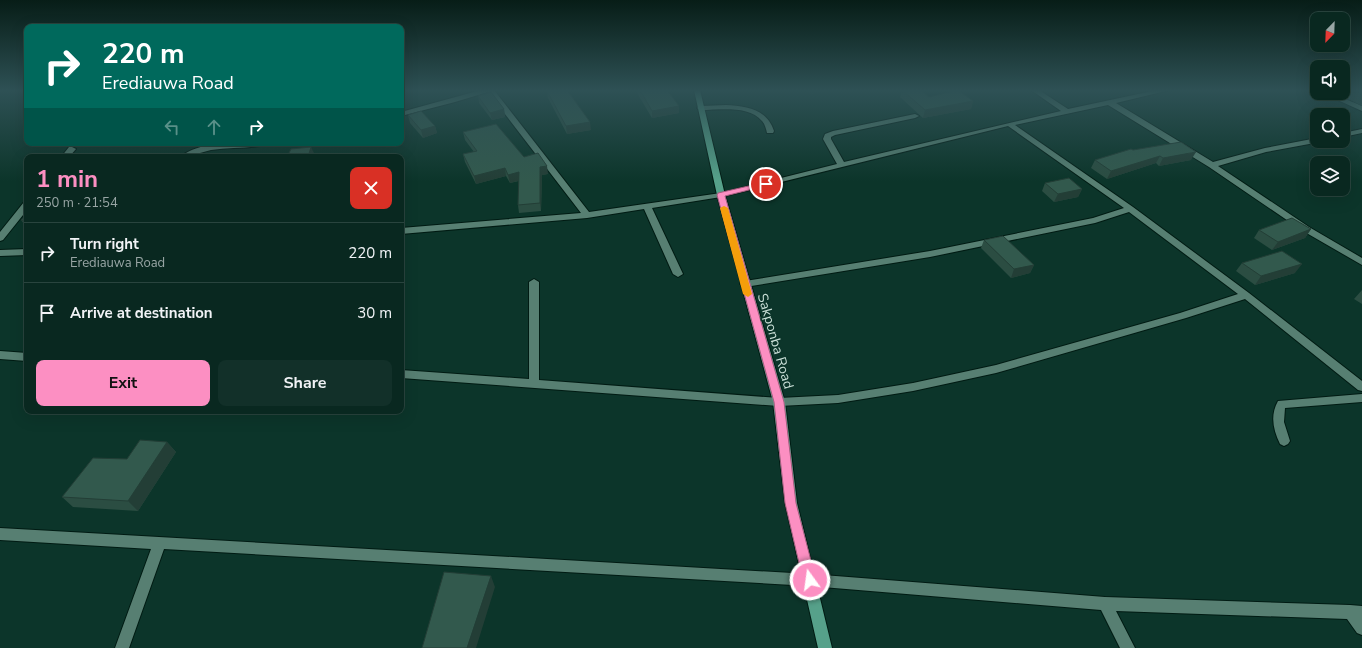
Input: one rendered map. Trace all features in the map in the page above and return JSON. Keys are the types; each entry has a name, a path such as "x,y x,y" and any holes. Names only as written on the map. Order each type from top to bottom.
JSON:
{"main road":[{"name":"Sakponba Road","path":"704,120 721,195 779,402 791,503 826,648"}],"street":[{"path":"513,120 587,215"},
{"path":"766,120 770,131"},
{"path":"841,165 827,139 828,136 833,133 895,120"},
{"path":"404,231 587,215 721,195 1025,120"},
{"path":"1139,120 1212,165 1306,229 1362,262"},
{"path":"1009,124 1130,209 1246,295 1362,387"},
{"path":"1350,134 1362,131"},
{"path":"1212,165 1265,150 1310,141"},
{"path":"190,154 205,149 234,146"},
{"path":"68,154 72,149"},
{"path":"647,206 678,274"},
{"path":"0,238 24,208"},
{"path":"745,284 930,254 1095,220 1130,209"},
{"path":"0,253 24,252"},
{"path":"534,282 534,384"},
{"path":"404,374 779,402 838,400 913,387 996,369 1183,316 1246,295"},
{"path":"0,356 24,357"},
{"path":"1284,440 1278,420 1278,411 1282,404 1362,398"},
{"path":"0,534 810,580 1105,604 1356,612 1362,628"},
{"path":"122,648 160,543"},
{"path":"1105,604 1128,648"}],"building":[{"path":"413,120 430,120 435,126 421,130"},
{"path":"563,120 589,120 590,122 566,126"},
{"path":"496,124 524,157 538,153 547,166 540,167 540,203 518,205 519,172 508,175 505,168 474,176 463,154 477,151 463,132"},
{"path":"1181,142 1196,152 1163,158 1160,156 1111,171 1095,160 1131,149 1133,150"},
{"path":"311,147 309,154 288,154 291,149"},
{"path":"1069,178 1082,189 1058,194 1045,183"},
{"path":"1292,218 1311,229 1278,242 1259,230"},
{"path":"1003,236 1034,265 1014,269 984,240"},
{"path":"1282,251 1302,264 1261,276 1242,263"},
{"path":"140,440 167,442 128,501 62,497 93,458 127,459"},
{"path":"444,572 491,576 467,648 422,648"}],"slow traffic":[{"path":"724,208 748,294"}],"route":[{"path":"766,184 721,195 779,402 791,503 810,580"}]}
